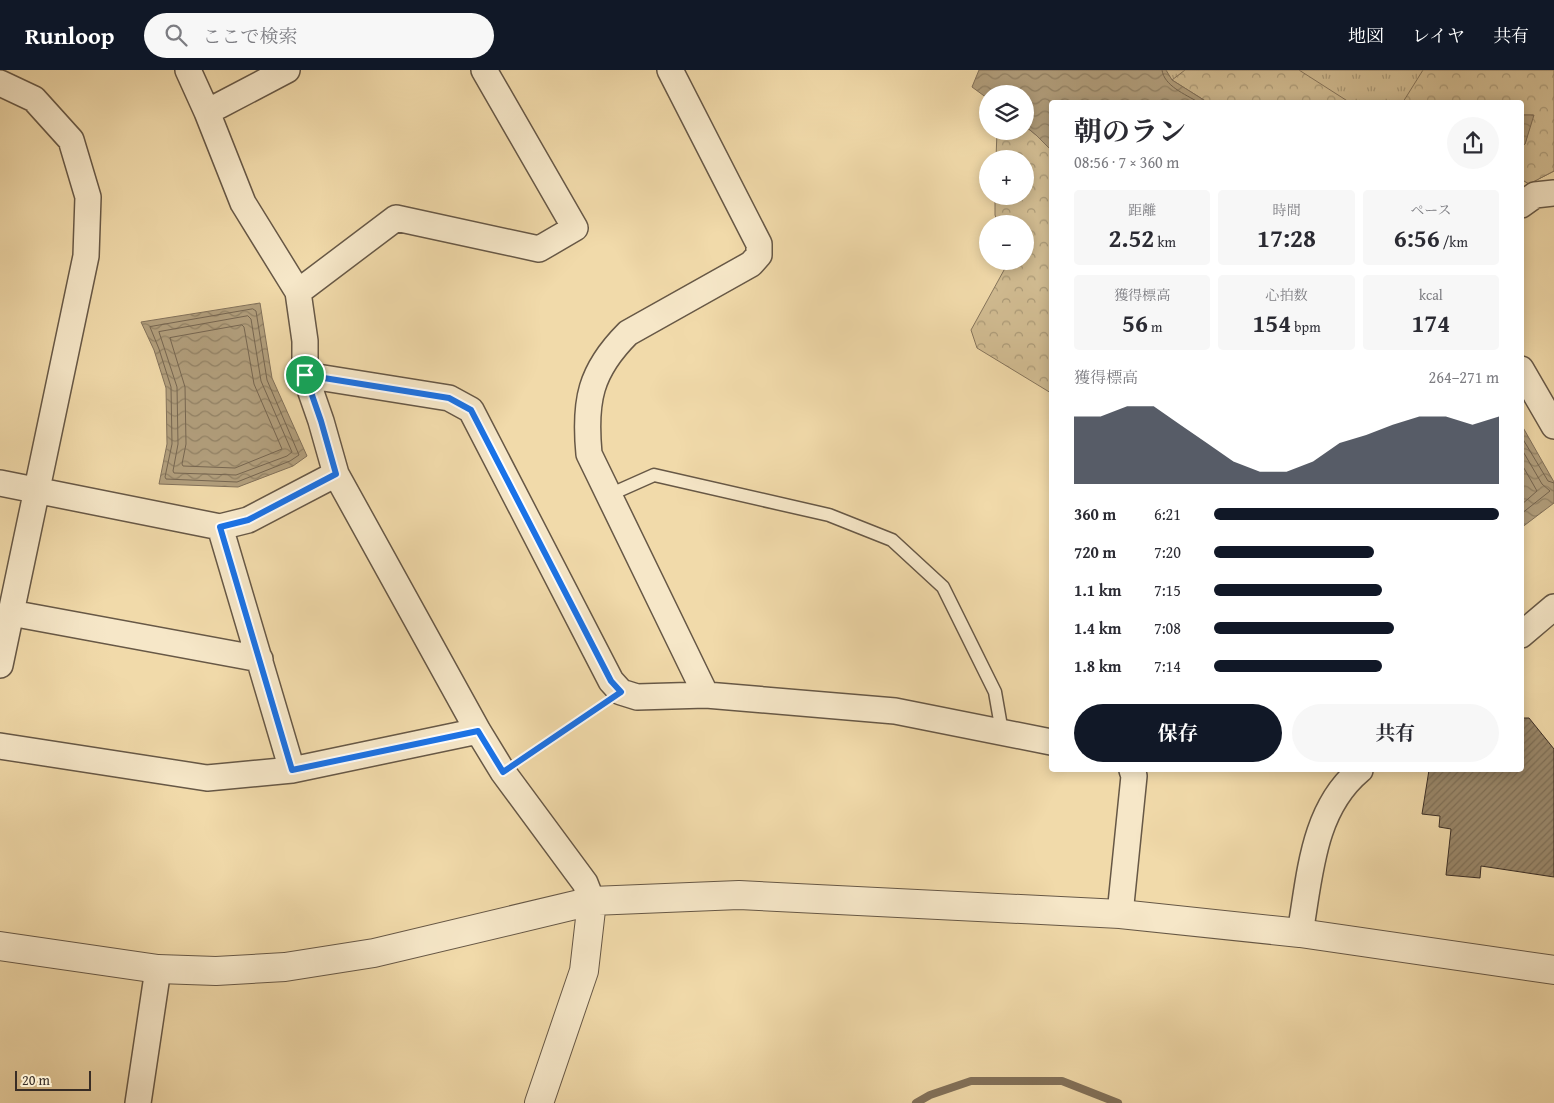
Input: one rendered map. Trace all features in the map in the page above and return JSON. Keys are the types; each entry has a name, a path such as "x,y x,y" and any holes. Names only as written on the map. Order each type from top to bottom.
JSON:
{"street":[{"path":"188,70 207,112 243,203 298,292 305,341 305,375 321,421 336,474 478,731 503,772 585,883 592,901 584,971 539,1103"},
{"path":"207,112 286,70"},
{"path":"298,292 396,218 539,248 576,228 484,70"},
{"path":"670,70 759,244 759,256 751,264 628,333 614,347 594,382 588,401 586,427 589,454 706,695"},
{"path":"0,83 34,99 71,140 88,197 86,256 0,665"},
{"path":"1524,204 1535,195 1554,193"},
{"path":"1524,374 1554,426"},
{"path":"305,375 449,398 471,410 611,681 621,692 637,697 706,695 895,711 1049,742"},
{"path":"0,483 220,527 248,520 336,474"},
{"path":"220,527 292,770"},
{"path":"1524,632 1554,607"},
{"path":"11,613 260,660"},
{"path":"0,746 207,778 292,770 478,731"},
{"path":"1120,914 1134,776 1133,772"},
{"path":"1300,933 1319,830 1334,801 1358,772"},
{"path":"0,946 158,969 216,970 285,967 374,953 592,901 739,895 1120,914 1300,933 1554,970"},
{"path":"138,1103 158,969"}],"lane":[{"path":"609,494 654,476 828,515 892,540 944,587 995,692 1002,732"}],"path":[{"path":"503,772 621,692"}],"green space":[{"path":"1165,70 1554,70 1554,171 1529,184 1524,181 1524,145 1533,115 1524,115 1524,100 1204,100 1172,80"},
{"path":"1185,70 1299,70 1346,100 1204,100 1172,80"},
{"path":"1423,70 1554,70 1554,171 1529,184 1524,181 1524,145 1533,115 1524,115 1524,100 1404,100"},
{"path":"1034,133 1049,148 1049,392 977,348 971,330 1004,270 1034,270 1034,215 995,215 995,205 1034,205 1034,150 996,150 997,140 1034,140"}],"water":[{"path":"979,70 1166,70 1172,80 1204,100 1049,100 1049,148 1034,133 1034,85 979,85 979,92 972,87"},
{"path":"1524,115 1534,115 1525,144"},
{"path":"260,303 272,378 307,456 293,466 238,487 159,484 167,444 166,388 154,350 141,322"},
{"path":"1524,429 1554,482 1554,503 1524,526"}],"building":[{"path":"1524,718 1529,718 1554,749 1554,877 1481,866 1480,878 1446,875 1451,829 1439,827 1440,816 1422,814 1429,772 1524,772"}],"waterway":[{"path":"916,1103 930,1095 971,1081 1062,1081 1118,1103"}],"route":[{"path":"305,375 449,398 471,410 611,681 621,692 503,772 478,731 292,770 220,527 248,520 336,474 321,421 305,375"}]}
